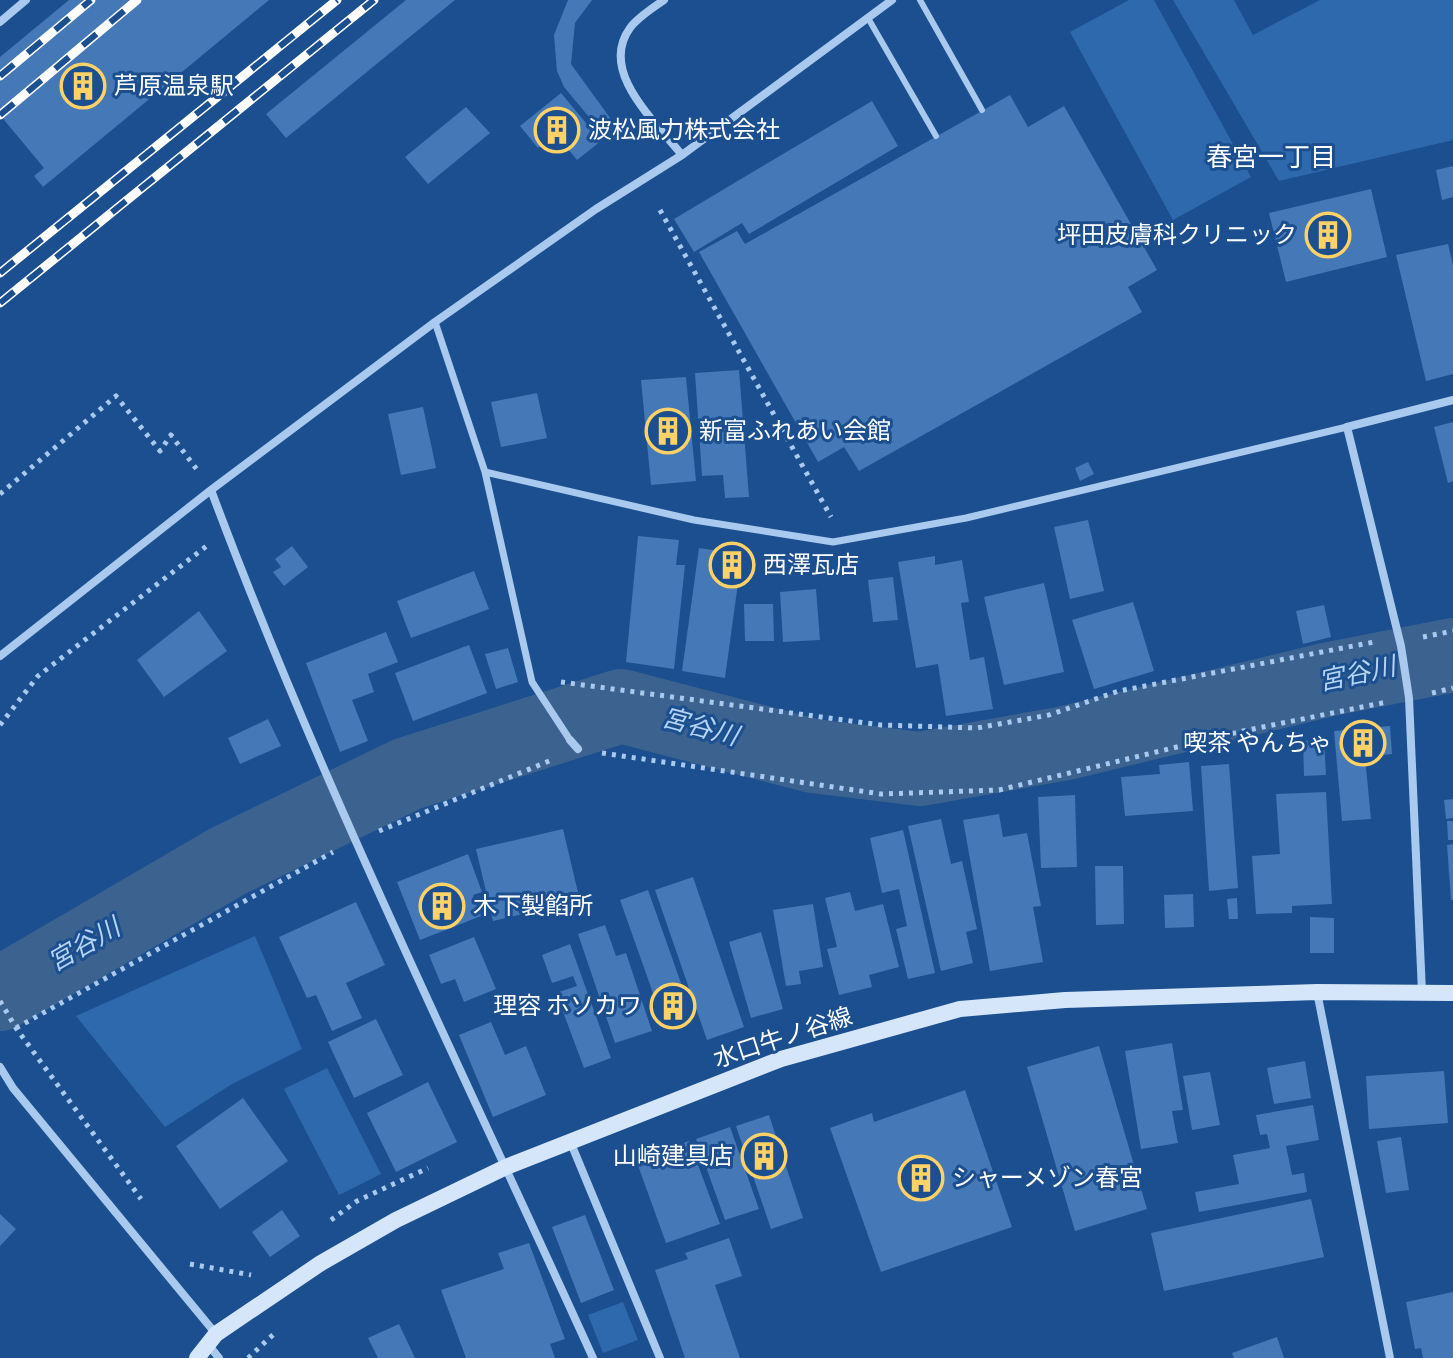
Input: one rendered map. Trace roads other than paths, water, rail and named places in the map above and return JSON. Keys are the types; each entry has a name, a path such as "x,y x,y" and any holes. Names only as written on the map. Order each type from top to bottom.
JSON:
{"main road":[{"name":"水口牛ノ谷線","path":"197,1358 212,1339 321,1263 396,1220 506,1167 781,1059 960,1009 1065,1000 1317,992 1453,993"}],"street":[{"path":"0,22 26,0"},
{"path":"664,0 631,26 619,61 625,82 682,155"},
{"path":"0,656 211,490 435,322 596,209 682,155 892,0"},
{"path":"435,322 485,472 532,682 578,749"},
{"path":"485,472 694,520 833,542 966,518 1453,400"},
{"path":"1347,427 1401,646 1409,698 1422,993"},
{"path":"211,490 268,638 353,842 593,1358"},
{"path":"1317,992 1390,1358"},
{"path":"0,1067 13,1088 212,1339 219,1358"},
{"path":"570,1141 660,1358"}],"lane":[{"path":"920,0 982,110"},
{"path":"868,18 936,136"}],"waterway":[{"name":"宮谷川","path":"0,994 228,861 407,774 621,706 813,756 920,769 1066,743 1330,679 1453,655"}],"railway":[{"path":"0,76 91,0"},
{"path":"0,115 137,0"},
{"path":"0,273 337,0"},
{"path":"0,303 374,0"}],"place":[{"name":"芦原温泉駅","path":"83,86"},
{"name":"波松風力株式会社","path":"557,130"},
{"name":"坪田皮膚科クリニック","path":"1328,235"},
{"name":"新富ふれあい会館","path":"668,431"},
{"name":"西澤瓦店","path":"732,565"},
{"name":"喫茶 やんちゃ","path":"1363,743"},
{"name":"木下製餡所","path":"442,906"},
{"name":"理容 ホソカワ","path":"673,1006"},
{"name":"山崎建具店","path":"764,1156"},
{"name":"シャーメゾン春宮","path":"921,1178"}],"district":[{"name":"春宮一丁目","path":"1271,157"}]}
